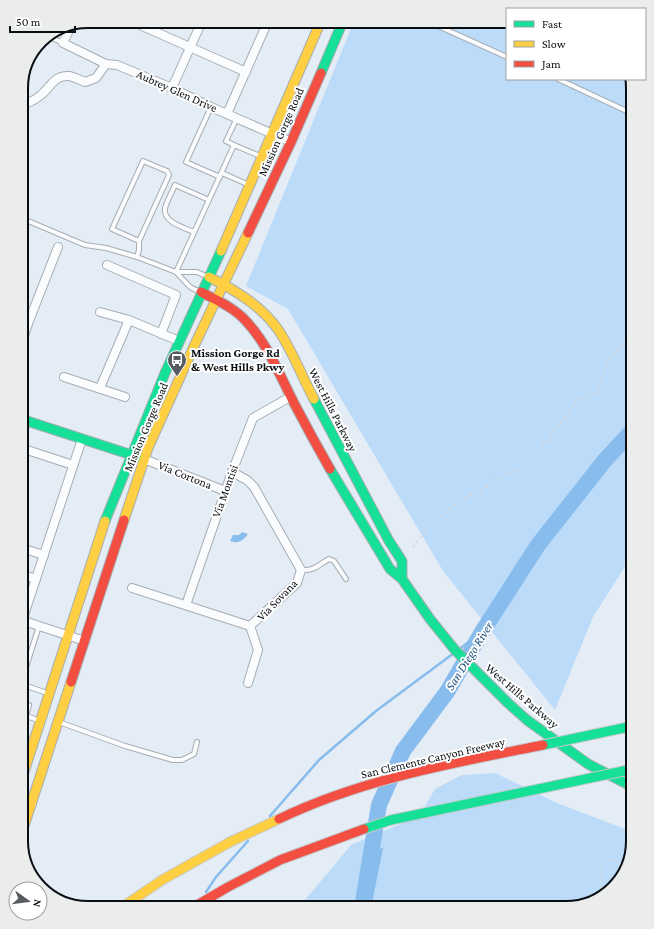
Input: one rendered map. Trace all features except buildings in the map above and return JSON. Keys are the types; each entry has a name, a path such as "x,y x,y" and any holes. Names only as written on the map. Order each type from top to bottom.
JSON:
{"main road":[{"name":"Mission Gorge Road","path":"28,757 101,532 131,454 179,341 209,277 318,28"},
{"name":"Mission Gorge Road","path":"28,815 132,491 144,459 195,344 290,142 340,28"},
{"name":"West Hills Parkway","path":"209,277 244,297 257,307 274,324 288,346 311,395 389,541 402,561 402,579"},
{"name":"West Hills Parkway","path":"202,292 243,319 258,336 271,355 290,397 336,480 390,569 402,579 455,650 488,684 528,720 588,764 626,783"},
{"path":"28,420 144,459"},
{"path":"49,694 54,697 56,702 47,734 53,739"},
{"name":"San Clemente Canyon Freeway","path":"131,901 162,880 230,842 289,814 356,788 436,767 626,727"},
{"path":"204,901 280,860 392,820 626,770"}],"street":[{"path":"148,28 246,72"},
{"path":"172,88 199,28"},
{"path":"227,114 265,28"},
{"path":"63,43 68,32"},
{"name":"Aubrey Glen Drive","path":"63,43 106,64 117,65 172,88 290,142"},
{"path":"28,103 43,94 49,85 58,78 70,76 85,82 96,78 106,64"},
{"path":"28,324 58,246"},
{"path":"107,265 176,295 162,334"},
{"path":"100,312 129,320 179,341"},
{"path":"100,388 129,320"},
{"path":"64,377 125,397"},
{"name":"Via Montisi","path":"186,605 225,491 253,418 290,397"},
{"path":"28,602 82,439"},
{"path":"28,450 74,465"},
{"name":"Via Cortona","path":"144,459 225,491"},
{"name":"Via Sovana","path":"132,588 250,626 297,583 301,570 254,487 247,480 232,472"},
{"path":"28,550 44,555"},
{"path":"28,576 36,579"},
{"path":"28,622 85,641"},
{"path":"248,683 258,650 250,626"},
{"path":"28,803 32,804"}],"lane":[{"path":"443,28 506,57"},
{"path":"54,39 63,43"},
{"path":"560,80 626,111"},
{"path":"211,107 186,162 249,185"},
{"path":"237,118 226,141 262,157"},
{"path":"176,272 234,145"},
{"path":"137,257 139,241 169,174 167,171 143,160 112,229 139,241"},
{"path":"194,232 171,221 165,214 165,208 175,185 209,200"},
{"path":"28,221 85,245 106,248 137,257 176,272 197,272 209,277"},
{"path":"176,272 190,287 202,292"},
{"path":"301,570 313,570 330,559 334,561 346,580"},
{"path":"28,661 39,626"},
{"path":"28,686 49,694"},
{"path":"28,717 40,721"},
{"path":"59,722 125,746 173,760 182,760 194,754 197,742"}],"path":[{"path":"413,548 418,540 425,534 428,527 453,506 468,496 478,493 506,474 524,468 529,464 577,401 590,397 598,391 608,363 626,340"},
{"path":"600,891 602,884 601,874 603,864 607,860 616,861 621,865"}],"shaded area":[{"path":"351,28 506,28 506,80 625,80 626,565 593,617 555,710 443,571 288,309 246,286"},
{"path":"242,532 248,534 242,540 238,542 230,541 233,535 239,535"},
{"path":"495,773 557,803 626,829 624,857 614,878 603,889 596,893 582,899 566,901 304,901 351,845 419,816 435,789 462,775"},
{"path":"383,848 372,901 358,901 361,882 368,852"}],"waterway":[{"name":"San Diego River","path":"363,901 379,805 403,751 447,692 482,632 538,545 605,460 626,438"},
{"path":"458,650 482,632"},
{"path":"270,816 319,760 376,711 454,653"},
{"path":"206,892 216,877 248,841"}],"traffic: fast":[{"path":"321,73 340,28"},
{"path":"105,521 165,373 221,251"},
{"path":"314,399 389,541 402,561 402,579"},
{"path":"28,421 138,457"},
{"path":"330,469 390,569 402,579 430,619 455,650 527,720 588,764 626,783"},
{"path":"543,745 626,727"},
{"path":"364,829 391,820 626,770"}],"traffic: slow":[{"path":"221,251 318,28"},
{"path":"124,520 148,448 195,344 248,233"},
{"path":"209,277 229,287 256,306 272,322 289,347 314,399"},
{"path":"28,759 105,521"},
{"path":"28,814 71,682"},
{"path":"131,901 162,880 230,842 279,819"}],"traffic: jam":[{"path":"248,233 291,142 321,73"},
{"path":"201,292 235,311 253,329 267,350 330,469"},
{"path":"71,682 124,520"},
{"path":"279,819 343,793 376,783 442,766 543,745"},
{"path":"204,901 280,860 364,829"}],"place":[{"name":"Mission Gorge Rd & West Hills Pkwy","path":"177,377"}]}
